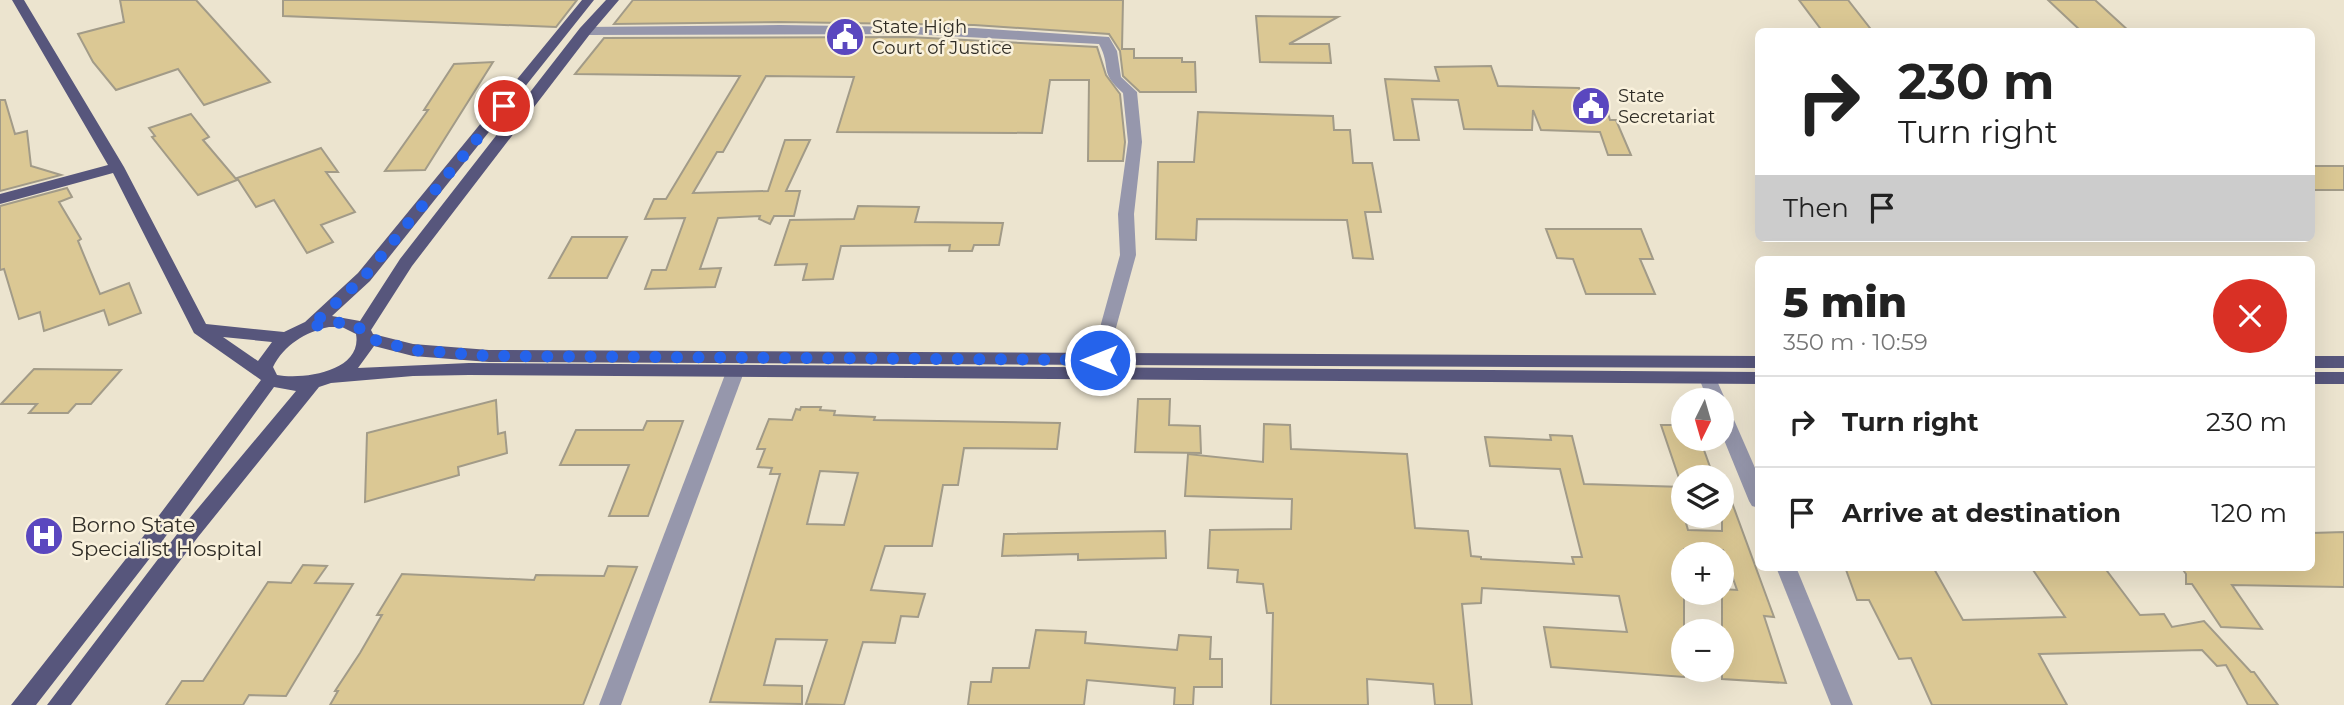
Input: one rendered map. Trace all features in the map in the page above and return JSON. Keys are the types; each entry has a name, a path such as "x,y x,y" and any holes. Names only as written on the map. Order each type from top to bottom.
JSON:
{"main road":[{"path":"18,0 117,167 200,329 268,377 295,386 321,380 413,370 470,369 1755,378"},
{"path":"268,377 264,367 267,357 287,338 310,327 364,277 589,0"},
{"path":"58,705 191,531 321,380 358,359 365,348 364,334 407,263 585,31 613,0"},
{"path":"0,199 117,167"},
{"path":"310,327 346,323 364,334 413,350 489,356 1755,362"},
{"path":"200,329 287,338"},
{"path":"2315,362 2344,362"},
{"path":"22,705 150,543 268,377"},
{"path":"2315,378 2344,378"}],"street":[{"path":"585,31 865,29 1021,32 1104,40 1110,51 1114,78 1130,92 1135,142 1126,214 1128,255 1100,360"},
{"path":"610,705 735,372"},
{"path":"1707,379 1711,388"},
{"path":"1734,442 1755,491"},
{"path":"1788,571 1842,705"}],"building":[{"path":"120,0 196,0 270,82 204,105 178,69 116,90 93,62 78,34 124,22"},
{"path":"283,0 577,0 556,27 283,16"},
{"path":"633,0 1123,0 1122,49 1134,49 1134,58 1182,58 1182,62 1195,62 1196,92 1140,92 1123,76 1120,51 1109,34 974,25 780,22 614,24"},
{"path":"1799,0 1848,0 1870,28 1820,28"},
{"path":"2048,0 2095,0 2126,28 2078,28"},
{"path":"1256,16 1338,17 1289,44 1329,44 1331,63 1260,62"},
{"path":"909,37 1097,47 1106,75 1120,94 1125,142 1123,161 1088,161 1089,80 1050,80 1042,133 837,132 854,77 766,76 723,152 717,152 693,193 768,191 785,140 810,140 786,191 800,191 794,216 774,216 770,224 759,219 760,216 718,218 700,269 721,268 715,287 645,289 652,270 666,270 685,218 645,219 654,199 666,199 740,76 575,74 604,38"},
{"path":"493,62 425,170 385,171 428,110 424,110 454,64"},
{"path":"1491,66 1498,86 1579,88 1583,99 1597,100 1601,110 1607,110 1610,120 1616,120 1631,155 1608,155 1600,132 1541,130 1533,110 1532,130 1464,129 1458,100 1412,99 1419,140 1394,140 1385,79 1439,81 1435,67"},
{"path":"0,100 5,100 15,134 27,131 31,166 61,175 0,191"},
{"path":"1198,112 1333,116 1334,130 1350,130 1353,163 1372,163 1381,212 1365,212 1373,259 1353,258 1347,220 1197,219 1196,240 1156,239 1158,162 1194,162"},
{"path":"191,114 209,137 203,140 237,180 198,195 152,137 155,136 149,128"},
{"path":"321,148 338,172 326,172 355,212 321,225 333,242 307,253 274,200 256,207 237,178"},
{"path":"2315,166 2344,166 2344,190 2315,190"},
{"path":"67,188 72,197 59,202 81,239 78,241 100,294 129,283 141,313 109,325 104,310 44,331 40,312 19,319 4,269 0,270 0,206"},
{"path":"858,206 919,207 915,222 1003,223 999,245 974,245 972,251 949,251 950,245 841,246 833,279 803,280 807,264 775,265 790,220 854,219"},
{"path":"1546,229 1641,229 1653,259 1640,259 1655,294 1586,294 1573,259 1557,258"},
{"path":"572,237 627,237 607,278 549,278"},
{"path":"34,369 121,370 91,404 76,404 68,413 29,413 37,404 1,404"},
{"path":"1138,399 1170,399 1169,425 1200,426 1201,453 1135,452"},
{"path":"496,400 498,434 505,432 507,453 458,467 459,475 365,502 367,433"},
{"path":"801,407 821,407 820,410 835,411 834,415 875,417 874,420 1060,423 1057,449 964,448 958,485 943,485 932,546 885,546 871,590 925,594 918,617 901,616 895,643 863,642 844,705 806,704 827,640 776,639 764,685 802,686 802,704 710,702 780,474 770,474 772,468 758,467 765,449 757,449 769,419 792,420 796,409 800,410","holes":["820,471 858,473 844,525 807,524"]},
{"path":"647,421 683,421 648,516 609,516 629,465 560,465 576,430 643,430"},
{"path":"1264,424 1290,425 1291,449 1407,454 1415,528 1468,531 1471,556 1481,559 1574,564 1572,557 1582,557 1560,469 1490,466 1485,437 1551,440 1550,435 1572,436 1584,484 1671,487 1671,528 1722,531 1722,528 1734,528 1734,508 1774,617 1764,616 1786,683 1734,680 1734,619 1722,619 1722,605 1734,605 1734,590 1737,590 1734,581 1734,542 1671,542 1671,605 1684,605 1684,619 1671,619 1671,676 1551,667 1544,627 1627,632 1619,596 1482,588 1481,603 1462,604 1472,705 1435,705 1433,684 1367,679 1368,705 1271,705 1273,613 1267,613 1263,584 1237,582 1238,570 1208,568 1210,530 1291,529 1292,499 1185,496 1188,454 1263,462"},
{"path":"1661,425 1671,425 1671,452 1705,452 1709,465 1675,465"},
{"path":"1165,531 1166,558 1078,560 1078,554 1002,556 1004,534"},
{"path":"2344,532 2344,587 2232,585 2262,629 2221,627 2192,584 2186,584 2184,571 2315,571 2315,533"},
{"path":"303,565 327,566 315,583 353,584 286,696 249,695 243,705 166,705 182,681 203,681 268,582 291,583"},
{"path":"608,566 637,567 583,705 330,705 338,691 335,691 382,615 377,615 402,574 534,580 536,575 604,576"},
{"path":"1846,571 1935,571 1963,620 2065,617 2034,571 2107,571 2140,615 2164,614 2172,627 2204,621 2251,672 2254,672 2278,705 2248,705 2226,665 2217,666 2202,650 2039,654 2067,705 1932,705 1911,658 1899,659 1869,600 1857,600"},
{"path":"1036,630 1086,632 1085,643 1177,650 1179,635 1211,637 1210,659 1222,659 1222,687 1194,687 1193,705 1174,705 1175,688 1087,680 1084,705 968,705 971,682 991,682 993,668 1029,668"}],"place":[{"name":"State High Court of Justice","path":"845,37"},
{"name":"State Secretariat","path":"1591,106"},
{"name":"Borno State Specialist Hospital","path":"44,536"}],"route":[{"path":"504,106 364,277 310,327 346,323 362,330 367,338 413,350 489,356 1100,360"}]}
